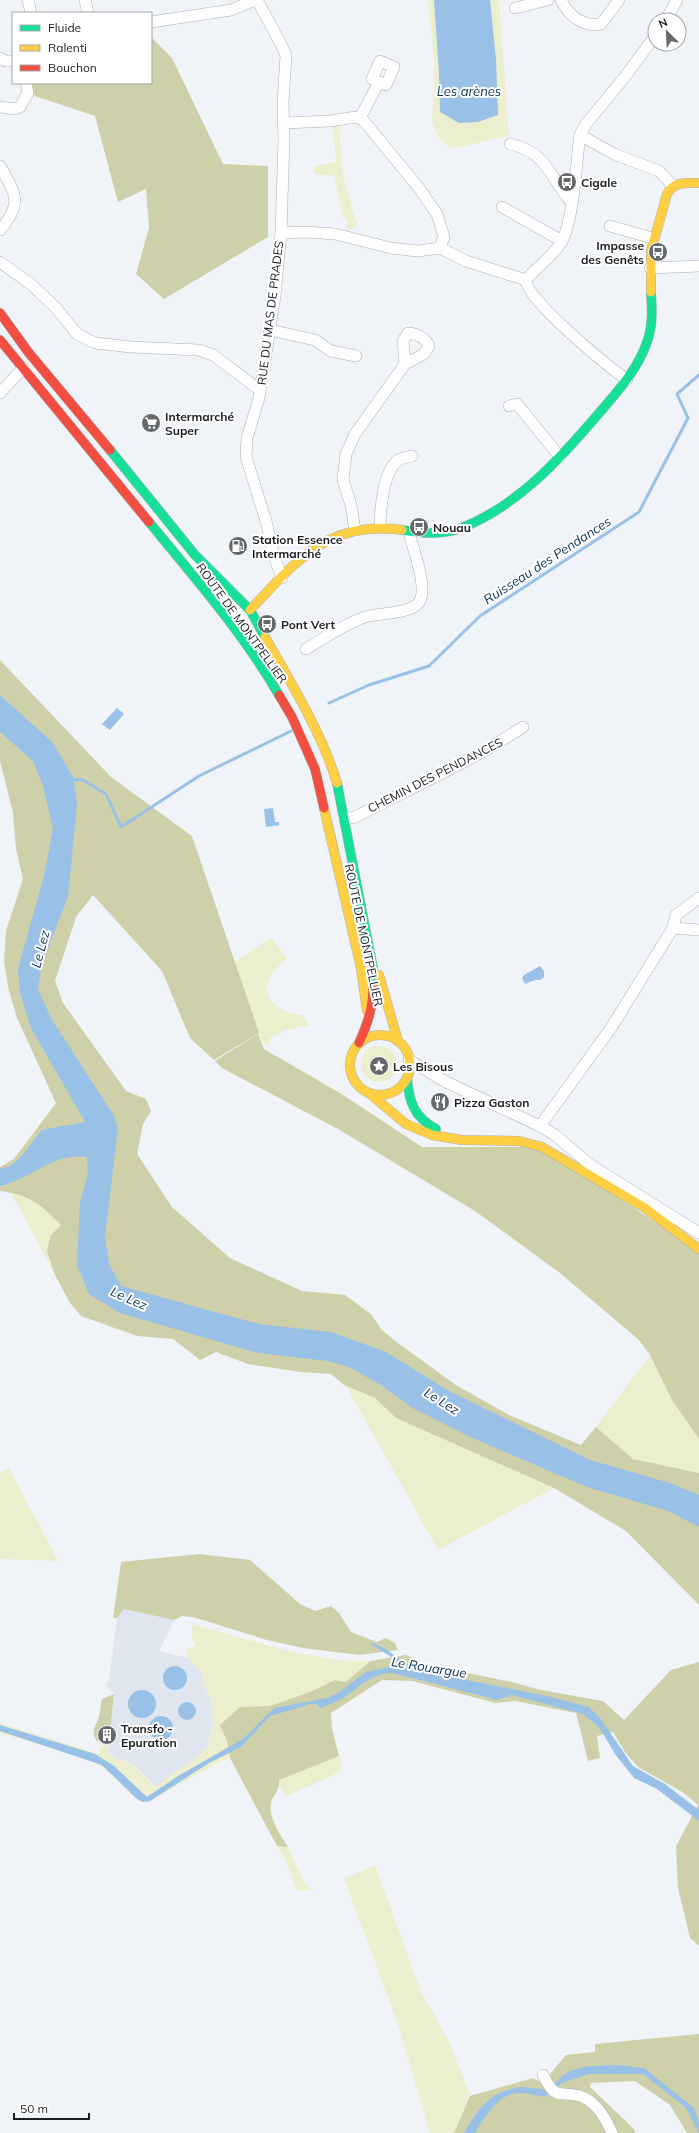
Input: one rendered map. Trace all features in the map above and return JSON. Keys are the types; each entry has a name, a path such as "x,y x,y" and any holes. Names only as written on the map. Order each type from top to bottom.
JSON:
{"main road":[{"path":"250,610 300,560 318,546 355,530 380,528 426,534 447,532 483,519 527,488 560,457 589,426 626,380 647,345 652,323 650,268 652,238 667,194 673,186 699,183"},
{"name":"ROUTE DE MONTPELLIER","path":"0,313 29,353 92,427 195,555 250,610 296,688 329,756 339,788 368,934 398,1041"},
{"name":"ROUTE DE MONTPELLIER","path":"0,340 204,589 264,670 292,717 315,769 361,968 369,1020"},
{"name":"ROUTE DE MONTPELLIER","path":"359,1043 369,1020 373,1004 374,981 368,934"},
{"path":"459,1139 425,1124 414,1113 410,1102 407,1078 409,1060 405,1048 398,1041 382,1035 366,1038 359,1043 353,1050 349,1067 356,1083 369,1093 381,1106 424,1133 437,1137 459,1139 513,1141 542,1147 646,1208 699,1249"},
{"path":"369,1093 377,1095 394,1091 407,1078"}],"street":[{"path":"28,0 31,12"},
{"path":"85,0 88,12"},
{"path":"152,22 231,10 256,0"},
{"name":"RUE DU MAS DE PRADES","path":"256,0 286,55 281,233 270,330 260,390 248,438 246,457 266,521 274,556 282,578"},
{"path":"515,8 548,0"},
{"path":"561,0 566,10 590,26 601,24 619,0"},
{"path":"670,12 677,0"},
{"path":"526,280 539,269 562,241 569,218 580,135 586,124 624,78 647,47"},
{"path":"360,118 379,82"},
{"path":"0,106 14,109 20,107 28,93 26,84"},
{"path":"283,123 360,118"},
{"path":"360,118 415,182 437,214 444,238 440,248"},
{"path":"580,135 614,154 659,171 673,186"},
{"path":"510,144 531,150 541,159 571,202"},
{"path":"0,166 11,187 15,204 12,216 0,230"},
{"path":"502,206 562,241"},
{"path":"610,226 652,238"},
{"path":"281,233 306,232 335,234 391,248 417,251 440,248 466,261 526,280"},
{"path":"0,262 32,285 56,308 77,334 95,343 131,347 199,350 213,355 260,390"},
{"path":"650,268 699,266"},
{"path":"526,280 527,286 543,307 626,380"},
{"path":"270,330 315,340 332,350 356,356"},
{"path":"355,530 351,505 343,480 346,454 355,434 406,364"},
{"path":"0,393 23,368"},
{"path":"509,406 517,404 560,457"},
{"path":"380,528 382,500 392,466 399,459 412,456"},
{"path":"306,649 360,619 410,609 418,605 422,598 423,588 409,532"},
{"name":"CHEMIN DES PENDANCES","path":"344,819 355,817 498,744 523,727"},
{"path":"540,1126 612,1028 672,928 676,915 699,898"},
{"path":"672,928 699,930"},
{"path":"409,1060 442,1080 540,1126 555,1135 589,1164 699,1233"},
{"path":"543,2075 550,2089 557,2094 581,2096 590,2101 606,2118 612,2133"}],"shaded area":[{"path":"124,1609 174,1620 159,1651 188,1658 202,1673 205,1688 211,1699 213,1726 207,1749 156,1787 133,1764 118,1759 108,1753 114,1694 105,1685 109,1680 117,1618"}],"green space":[{"name":"Les arènes","path":"428,0 499,0 509,136 451,149 438,137 432,120 435,66"},
{"path":"152,38 172,58 223,164 268,166 268,237 164,299 136,274 149,228 146,189 118,202 95,116 35,96 29,84 152,84"},
{"path":"333,126 339,126 345,182 358,226 347,231 347,220 343,217 334,176 314,174 315,166 336,162"},
{"path":"0,660 111,777 192,836 259,1033 214,1060 190,1038 162,971 93,895 76,917 55,981 63,1003 126,1091 146,1099 151,1111 143,1124 137,1154 172,1207 230,1258 302,1291 345,1295 372,1315 381,1329 395,1341 456,1385 509,1415 581,1445 596,1427 633,1459 699,1473 699,1605 626,1531 554,1488 396,1418 375,1398 344,1385 331,1374 301,1372 248,1364 216,1352 200,1360 173,1339 137,1336 81,1316 70,1303 55,1275 47,1251 51,1235 61,1225 41,1206 27,1198 0,1191 0,1167 14,1159 56,1103 17,1018 8,987 4,961 6,931 23,879 16,849 13,813 0,761"},
{"path":"271,938 287,958 270,977 267,988 268,995 276,1005 282,1009 303,1015 309,1025 283,1031 270,1038 268,1048 250,1026 223,969"},
{"path":"258,1034 264,1049 340,1093 422,1147 542,1147 699,1251 699,1439 672,1400 650,1355 639,1340 560,1273 475,1211 338,1129 222,1068 215,1061"},
{"path":"383,1046 392,1051 396,1057 396,1071 392,1077 383,1082 375,1082 366,1077 362,1071 361,1060 366,1051 372,1047"},
{"path":"70,1171 55,1273 54,1273 11,1192"},
{"path":"650,1355 672,1400 699,1439 699,1473 633,1459 596,1427"},
{"path":"346,1386 375,1398 396,1418 554,1488 438,1550"},
{"path":"9,1468 58,1561 0,1559 0,1472"},
{"path":"199,1554 250,1560 300,1604 315,1611 331,1606 339,1613 351,1632 377,1642 386,1638 395,1643 398,1650 359,1655 303,1648 267,1640 193,1617 182,1616 174,1620 124,1609 117,1618 113,1618 121,1562"},
{"path":"192,1624 302,1654 324,1658 370,1661 346,1682 335,1680 310,1692 270,1706 240,1707 220,1725 227,1741 230,1758 221,1761 148,1802 132,1796 107,1770 87,1759 0,1733 0,1723 100,1754 100,1747 108,1744 108,1753 133,1765 155,1787 207,1749 213,1726 211,1699 205,1688 202,1673 188,1658 186,1650 196,1646 192,1640"},
{"path":"406,1655 425,1664 511,1682 541,1690 603,1701 624,1720 671,1670 699,1662 699,1946 690,1938 678,1888 676,1846 698,1805 684,1793 638,1767 625,1752 613,1732 597,1736 600,1758 588,1761 576,1713 515,1701 496,1703 412,1681 382,1680 331,1713 332,1729 339,1756 279,1780 277,1791 271,1803 271,1815 288,1847 277,1846 230,1758 227,1741 220,1725 240,1707 270,1706 310,1692 335,1680 346,1682 370,1661"},
{"path":"114,1694 110,1733 106,1733 104,1741 97,1741 94,1731 100,1714 102,1699"},
{"path":"339,1756 342,1771 285,1797 278,1780"},
{"path":"277,1846 288,1847 305,1884 313,1889 303,1891 296,1889 287,1863"},
{"path":"375,1865 421,1992 448,2039 470,2095 454,2133 430,2133 397,2021 344,1879"},
{"path":"699,2034 699,2133 687,2133 670,2105 635,2081 591,2083 590,2087 635,2130 635,2133 454,2133 470,2096 533,2078 551,2088 553,2085 550,2074 566,2055 595,2052 595,2044"}],"water":[{"name":"Les arènes","path":"434,0 490,0 496,59 498,115 478,122 459,123 440,112"},
{"name":"Le Lez","path":"0,695 53,743 73,777 77,804 68,897 42,963 38,989 51,1018 114,1116 118,1128 105,1237 109,1264 121,1286 259,1324 331,1332 386,1352 449,1391 590,1460 670,1483 699,1495 699,1527 668,1511 587,1487 470,1437 411,1407 381,1385 349,1367 328,1361 258,1353 120,1313 89,1294 77,1265 80,1202 88,1173 87,1157 63,1158 11,1183 0,1186 0,1169 13,1164 19,1159 42,1130 85,1122 31,1028 20,993 18,969 44,876 53,829 43,786 33,761 0,732"},
{"path":"117,708 124,714 110,730 102,724"},
{"path":"273,808 275,822 279,822 279,825 266,827 264,809"},
{"path":"540,966 544,971 544,977 540,980 535,980 525,984 522,978 524,975"},
{"path":"373,1643 417,1670 551,1697 589,1707 601,1719 633,1766 665,1784 699,1810 699,1821 657,1789 634,1778 615,1754 599,1727 583,1714 512,1695 497,1700 392,1673 372,1678 342,1699 321,1708 316,1704 311,1704 270,1716 241,1747 209,1763 150,1801 143,1802 137,1799 102,1765 0,1731 0,1725 95,1754 114,1766 147,1797 178,1776 243,1739 274,1708 327,1698 338,1693 366,1672 399,1665 393,1658 371,1644"},
{"path":"175,1666 184,1669 187,1678 184,1687 175,1690 166,1687 163,1678 166,1669"},
{"path":"142,1690 152,1694 156,1704 152,1714 142,1718 132,1714 128,1704 132,1694"},
{"path":"187,1702 193,1705 196,1711 193,1717 187,1720 181,1717 178,1711 181,1705"},
{"path":"161,1716 170,1719 173,1728 170,1737 161,1740 152,1737 149,1728 152,1719"},
{"path":"617,2065 644,2068 694,2108 699,2122 699,2133 686,2108 643,2074 589,2074 562,2083 555,2089 553,2086 559,2079 574,2070 590,2066"},
{"path":"521,2087 543,2089 548,2094 545,2097 526,2093 512,2094 499,2101 493,2107 475,2133 464,2133 486,2102 510,2089"}],"waterway":[{"name":"Ruisseau des Pendances","path":"329,703 369,685 429,666 480,616 639,512 688,418 677,394 699,375"},
{"name":"Ruisseau des Pendances","path":"69,779 83,780 106,794 121,827 199,776 291,731"}],"traffic: fast":[{"path":"402,530 430,533 445,532 459,529 480,520 519,495 553,464 614,396 633,370 643,352 650,330 652,311 651,292"},
{"path":"110,450 195,555 250,610 265,637"},
{"path":"149,522 234,628 265,672 279,695"},
{"path":"337,783 373,968 373,986"},
{"path":"407,1078 409,1094 414,1108 422,1119 436,1129"}],"traffic: slow":[{"path":"651,292 651,251 667,194 677,185 685,183 699,183"},
{"path":"250,610 283,575 299,561 316,548 333,538 353,531 376,529 402,530"},
{"path":"265,637 323,745 337,783"},
{"path":"324,808 361,968 367,1011"},
{"path":"379,975 398,1041"},
{"path":"380,1035 397,1040 405,1048 410,1065 405,1082 397,1090 380,1095 363,1090 355,1082 350,1065 355,1048 363,1040 380,1035"},
{"path":"369,1093 406,1124 432,1135 462,1140 519,1141 542,1147 645,1208 699,1249"}],"traffic: jam":[{"path":"0,313 29,353 110,450"},
{"path":"0,340 149,522"},
{"path":"279,695 292,717 315,769 324,808"},
{"path":"359,1043 369,1015 373,986"}],"place":[{"name":"Cigale","path":"567,182"},
{"name":"Impasse des Genêts","path":"658,252"},
{"name":"Intermarché Super","path":"151,423"},
{"name":"Nouau","path":"419,527"},
{"name":"Station Essence Intermarché","path":"238,546"},
{"name":"Pont Vert","path":"267,624"},
{"name":"Les Bisous","path":"379,1066"},
{"name":"Pizza Gaston","path":"440,1102"},
{"name":"Transfo - Epuration","path":"107,1735"}],"water label":[{"name":"Le Rouargue","path":"429,1667"}]}
